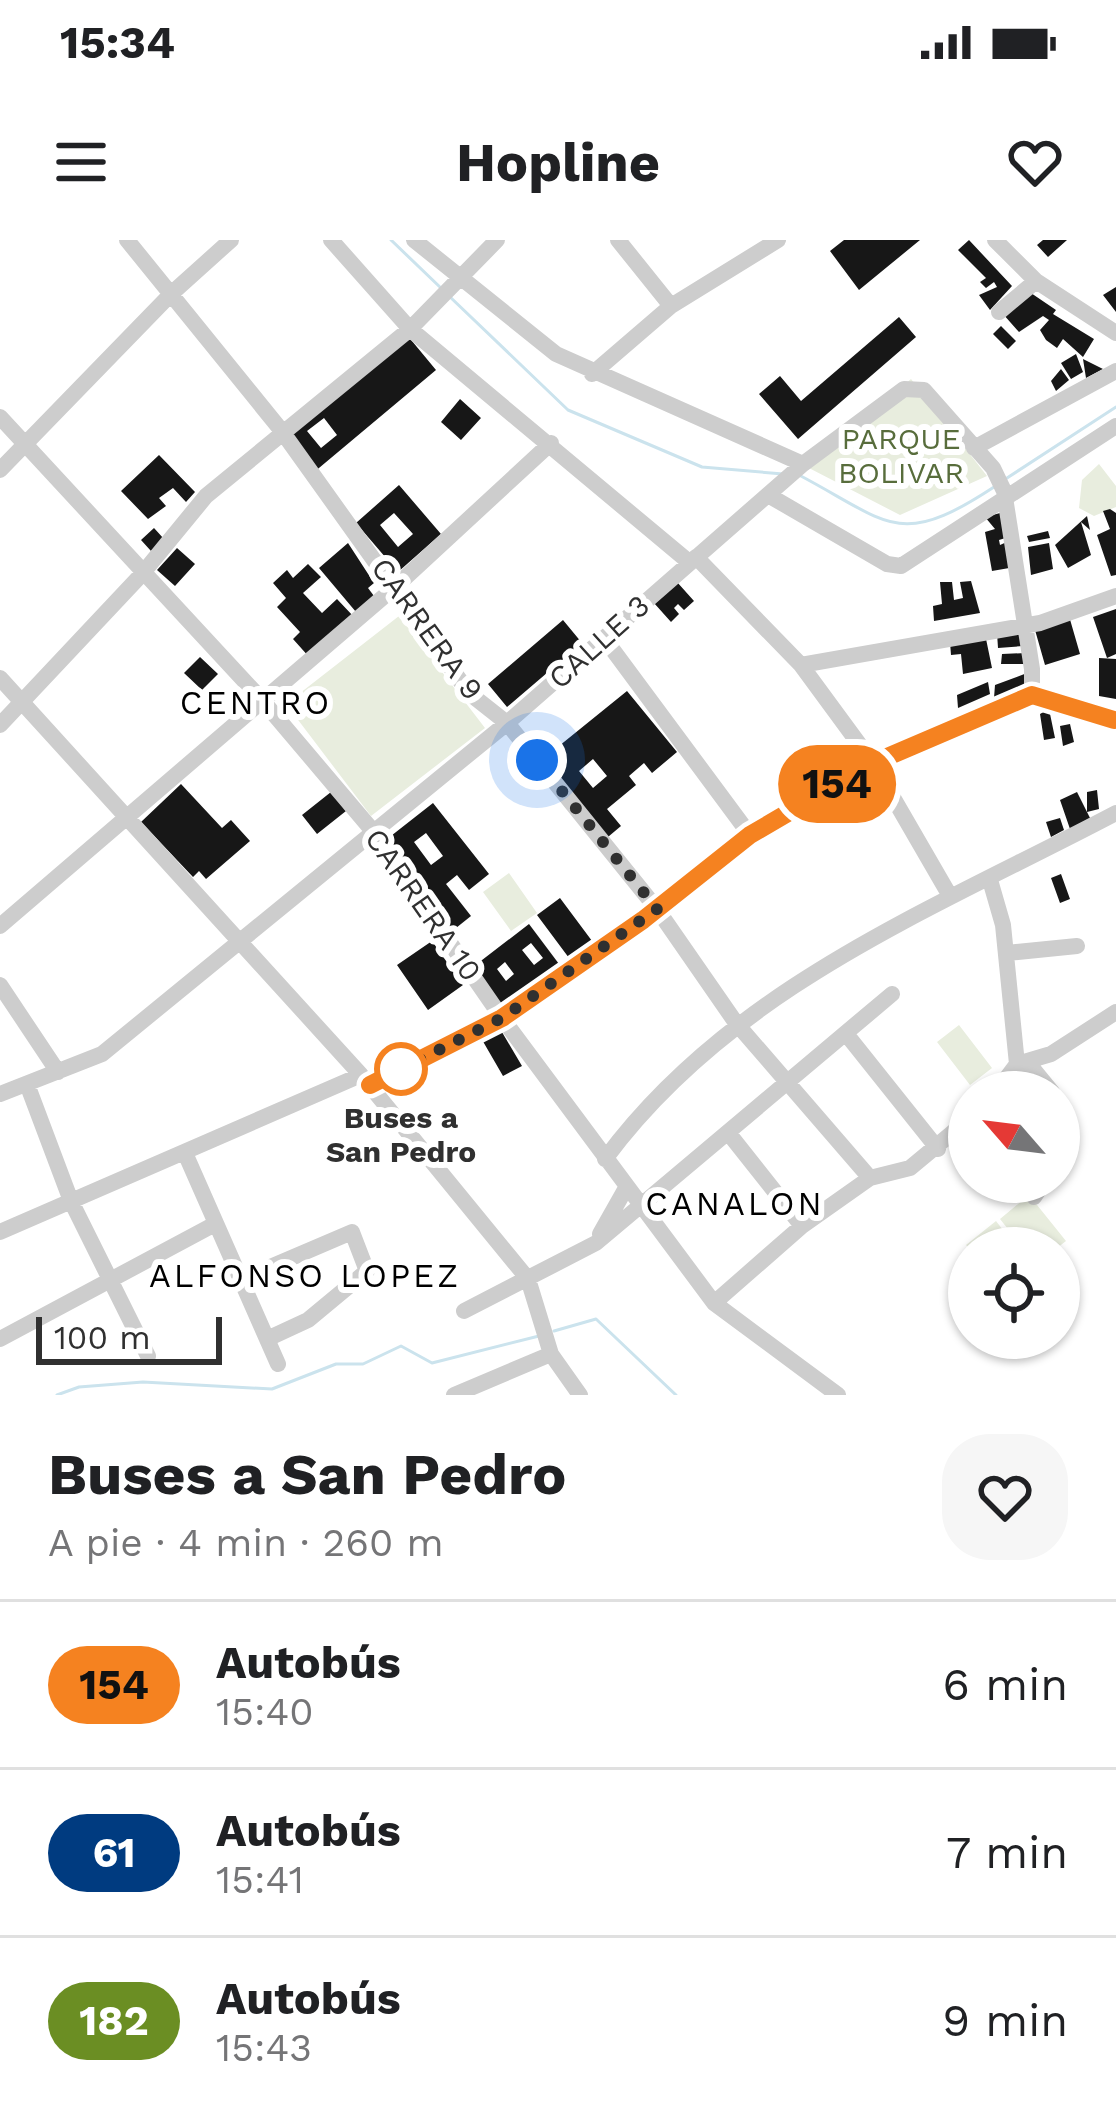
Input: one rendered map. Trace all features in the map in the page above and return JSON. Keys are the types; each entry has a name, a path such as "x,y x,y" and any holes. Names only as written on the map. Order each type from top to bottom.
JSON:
{"street":[{"name":"CARRERA 9","path":"127,240 280,430 469,693 508,723 657,909 736,1023 870,1178"},
{"path":"0,470 171,294 231,240"},
{"path":"331,240 413,325 693,559 801,665 873,763 950,896"},
{"path":"414,240 454,281 556,354 800,466"},
{"path":"0,725 142,574 206,496 280,430 413,325 497,240"},
{"path":"618,240 671,306"},
{"path":"592,374 671,306 778,240"},
{"path":"1000,242 1036,281 1116,333"},
{"path":"999,313 1036,281"},
{"path":"1032,695 1006,496 993,468 974,448 1116,371"},
{"name":"CALLE 3","path":"0,1094 102,1054 508,723 800,466 904,389 924,391 974,448"},
{"name":"CARRERA 10","path":"0,417 262,700 372,830 502,1018 714,1303 838,1395"},
{"path":"772,492 895,567 1116,426"},
{"path":"0,926 127,823 551,442"},
{"path":"801,665 1025,626 1116,596"},
{"path":"604,638 750,835"},
{"path":"0,678 365,1080 528,1279 549,1348 580,1395"},
{"path":"0,1232 502,1018 657,909 750,835 873,763 1032,695 1115,721"},
{"path":"605,1159 647,1102 736,1023 810,972 1116,813"},
{"path":"990,880 1007,953 1017,1064"},
{"path":"1007,953 1077,946"},
{"path":"0,985 58,1072"},
{"path":"464,1311 596,1243 730,1135 892,994"},
{"path":"1012,1071 1017,1064 1051,1054 1116,1012"},
{"path":"847,1035 938,1149"},
{"path":"1017,1064 1035,1071"},
{"path":"27,1084 71,1202 148,1356"},
{"path":"730,1135 802,1226"},
{"path":"714,1303 802,1226 870,1178 910,1168 948,1139"},
{"path":"185,1153 278,1364"},
{"path":"596,1243 626,1188"},
{"path":"0,1339 214,1224"},
{"path":"242,1279 352,1232 367,1271 308,1320 268,1339"},
{"path":"454,1395 549,1348"}],"green space":[{"name":"PARQUE BOLIVAR","path":"911,379 987,476 900,515 807,467"},
{"path":"1099,464 1116,486 1116,507 1094,516 1079,508 1082,480"},
{"path":"399,616 485,728 371,816 286,704"},
{"path":"509,873 537,913 511,931 483,892"},
{"path":"959,1025 992,1068 959,1071 937,1042"},
{"path":"1019,1203 1035,1203 1055,1227 1006,1227 1000,1219"}],"building":[{"path":"844,240 920,240 859,290 830,251"},
{"path":"969,240 1012,286 990,310 979,295 997,287 994,282 986,288 980,282 986,278 958,250"},
{"path":"1043,240 1067,240 1048,257 1037,245"},
{"path":"1116,287 1116,312 1103,295"},
{"path":"1028,291 1056,310 1053,314 1094,339 1083,357 1063,339 1057,348 1046,340 1040,330 1049,320 1043,316 1019,332 1003,314"},
{"path":"899,317 916,337 798,439 759,394 780,376 801,401"},
{"path":"1001,326 1016,341 1008,349 993,334"},
{"path":"407,335 436,370 313,473 284,439","holes":["324,418 337,435 321,448 307,431"]},
{"path":"1076,354 1083,372 1071,379 1061,363"},
{"path":"1083,359 1103,369 1086,378"},
{"path":"1061,369 1069,380 1056,391 1051,381"},
{"path":"460,399 481,418 461,440 441,422"},
{"path":"159,455 195,492 186,502 173,488 159,498 166,506 148,519 121,491"},
{"path":"399,485 441,534 398,572 356,523","holes":["394,513 413,534 398,547 380,525"]},
{"path":"1103,511 1116,513 1116,575 1111,576 1097,535 1110,529"},
{"path":"1004,512 1012,536 999,540 1000,545 1009,541 1015,567 992,571 985,532 995,529 985,517"},
{"path":"1087,516 1090,530 1081,522 1091,555 1068,568 1055,545"},
{"path":"154,528 164,539 151,551 141,540"},
{"path":"1048,531 1050,538 1029,542 1027,536"},
{"path":"348,543 374,583 368,588 374,596 356,612 319,568"},
{"path":"1049,543 1053,569 1031,575 1028,547"},
{"path":"177,548 195,564 175,586 157,570"},
{"path":"308,564 321,577 303,593 322,613 337,599 354,617 310,658 293,639 300,632 277,607 286,598 273,583 287,570 293,578"},
{"path":"971,581 980,613 934,621 933,606 942,604 940,582 952,582 954,600 963,598 960,582"},
{"path":"677,582 694,601 684,610 678,604 674,608 679,614 671,622 654,603"},
{"path":"1116,609 1116,654 1107,658 1093,617"},
{"path":"1069,616 1080,654 1045,665 1035,630"},
{"path":"563,620 582,643 507,707 488,684"},
{"path":"1017,629 1023,646 998,648 997,633"},
{"path":"985,634 992,668 963,674 961,654 951,655 950,642"},
{"path":"1026,653 1026,664 1001,664 1002,654"},
{"path":"200,657 218,674 202,690 184,673"},
{"path":"1099,658 1116,659 1116,699 1099,696"},
{"path":"1027,673 1027,683 994,698 995,685"},
{"path":"988,682 990,694 958,708 957,695"},
{"path":"627,691 677,752 652,773 644,763 629,776 636,785 607,809 621,826 602,842 538,763","holes":["593,759 607,776 593,788 579,771"]},
{"path":"1049,709 1055,738 1044,740 1040,714"},
{"path":"1070,724 1074,742 1063,746 1060,726"},
{"path":"181,784 222,828 231,820 250,841 206,879 199,871 193,877 141,822"},
{"path":"1097,790 1099,809 1087,812 1087,792"},
{"path":"331,792 346,811 317,834 302,815"},
{"path":"1077,792 1090,818 1070,829 1060,800"},
{"path":"433,803 489,874 469,890 457,875 446,884 471,916 451,932 382,843","holes":["426,833 443,856 431,865 414,842"]},
{"path":"1060,818 1064,830 1051,837 1046,822"},
{"path":"1061,874 1070,899 1060,903 1051,878"},
{"path":"560,898 595,945 572,962 537,915"},
{"path":"529,924 559,964 503,1007 473,967","holes":["531,943 543,958 534,965 522,950","505,962 514,974 506,981 497,969"]},
{"path":"432,941 463,985 428,1010 397,965"},
{"path":"499,1027 522,1066 503,1076 481,1038"}],"waterway":[{"path":"391,240 442,289"},
{"path":"449,296 568,410 702,467 783,474"},
{"path":"1007,478 1116,407"},
{"path":"799,475 895,523 936,518 994,487"},
{"path":"554,1331 596,1319 676,1395"},
{"path":"57,1395 79,1387 143,1382 272,1389 336,1364 363,1364 401,1346 432,1363 539,1336"}],"bus line":[{"name":"154","path":"370,1085 502,1018 643,920 750,835 873,763 1032,695 1114,720"}],"place":[{"name":"Buses a San Pedro","path":"401,1069"}],"district":[{"name":"CENTRO","path":"256,702"},
{"name":"CANALON","path":"735,1203"},
{"name":"ALFONSO LOPEZ","path":"305,1275"}],"route":[{"path":"401,1069 502,1018 657,909 537,760"}]}
